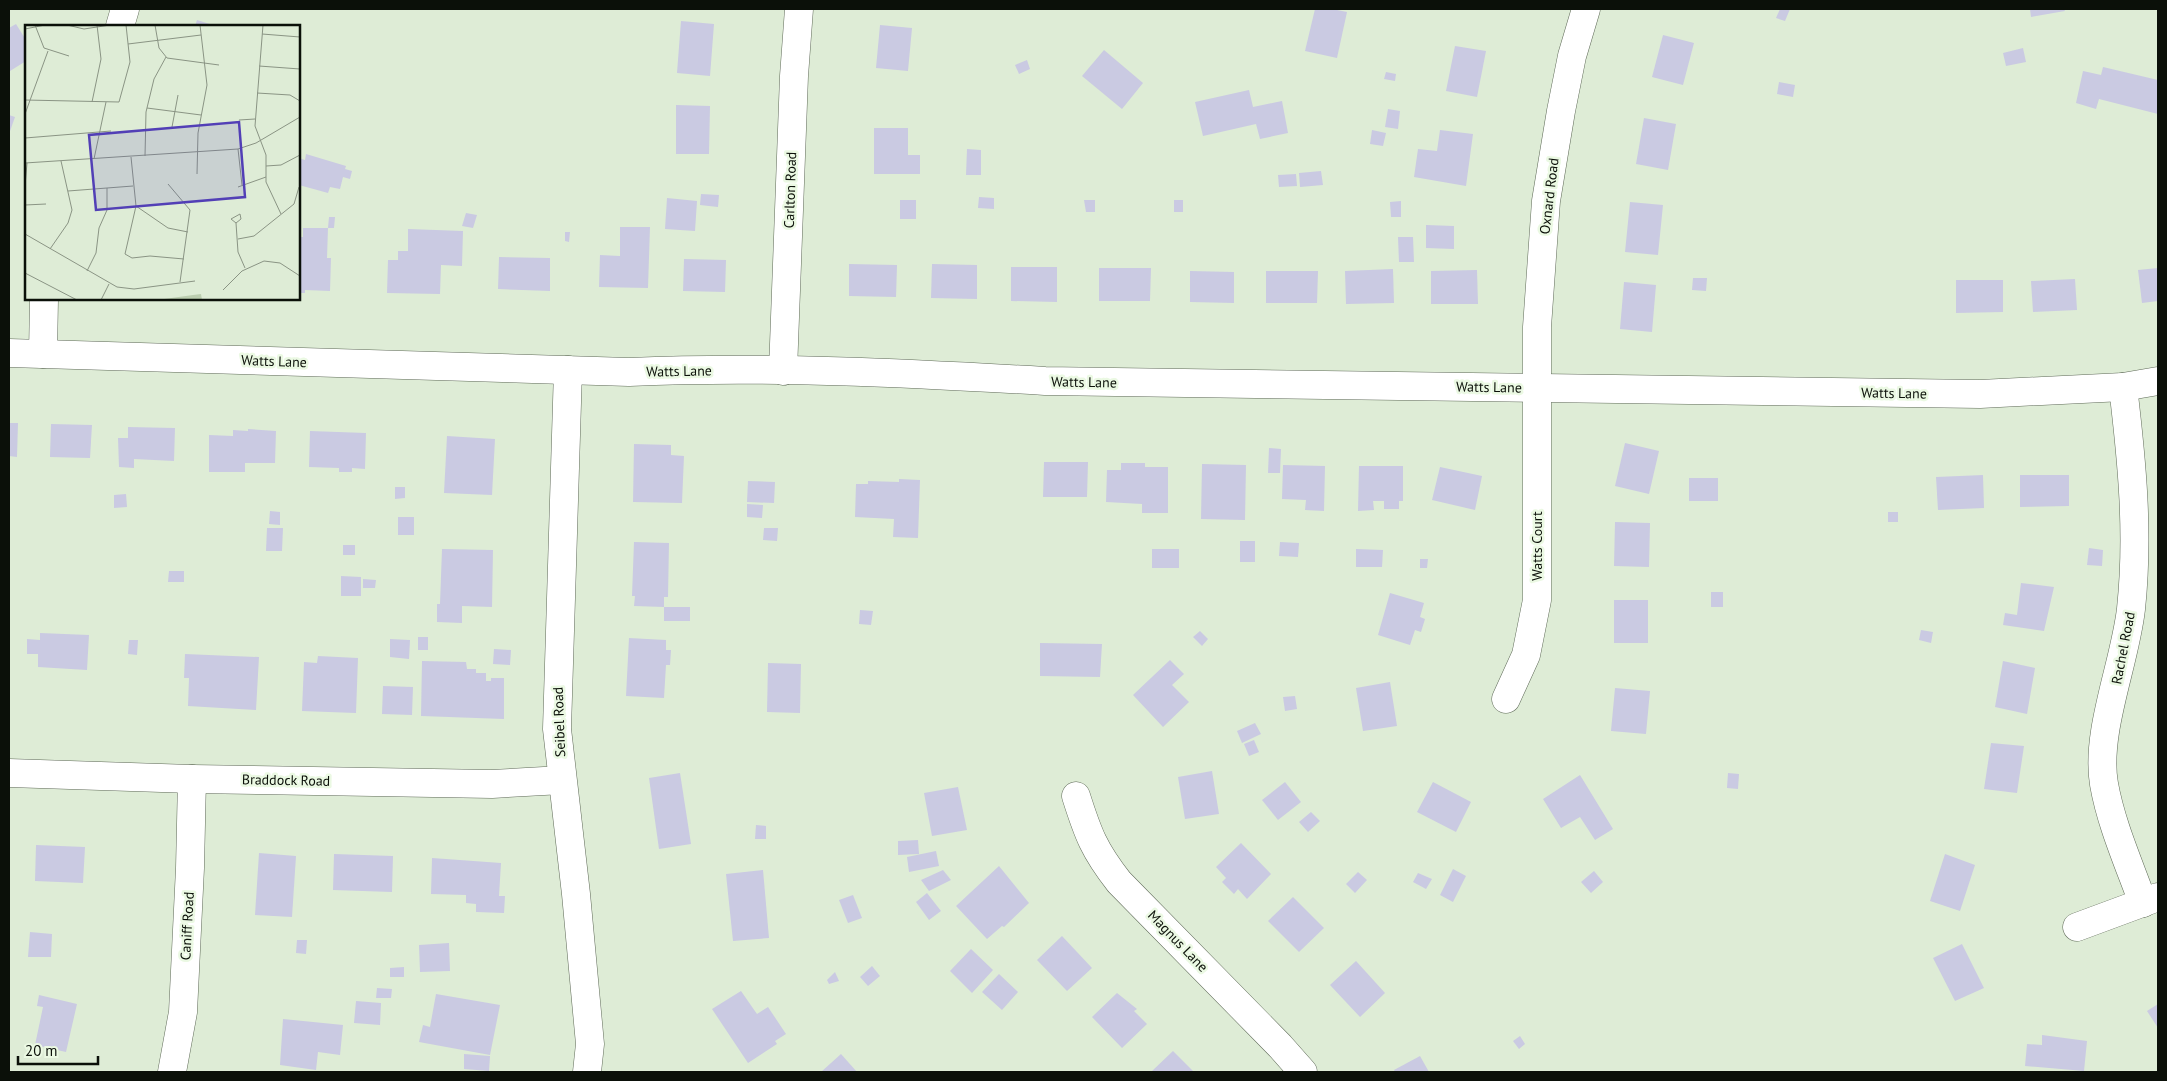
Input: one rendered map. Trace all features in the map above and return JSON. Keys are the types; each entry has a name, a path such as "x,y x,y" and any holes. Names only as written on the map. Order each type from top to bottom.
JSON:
{"street":[{"path":"120,25 125,9"},
{"name":"Carlton Road","path":"783,370 794,76 799,9"},
{"name":"Oxnard Road","path":"1537,387 1537,327 1546,201 1561,111 1586,9"},
{"path":"43,354 44,300"},
{"name":"Watts Lane","path":"9,353 568,370 783,370 975,375 1045,381 1980,394 2124,387 2158,381"},
{"name":"Seibel Road","path":"568,370 557,729 590,1044 588,1072"},
{"name":"Watts Court","path":"1506,699 1526,655 1537,600 1537,387"},
{"name":"Rachel Road","path":"2124,387 2134,486 2134,571 2131,611 2122,662 2106,730 2104,784 2150,900"},
{"name":"Braddock Road","path":"9,773 192,779 492,784 562,780"},
{"name":"Caniff Road","path":"172,1072 183,1012 192,779"},
{"name":"Magnus Lane","path":"1076,796 1090,838 1101,858 1119,882 1303,1072"},
{"path":"2077,927 2150,900"}],"building":[{"path":"1315,9 1332,9 1347,12 1337,58 1305,51"},
{"path":"1780,9 1790,9 1785,21 1776,18"},
{"path":"2030,9 2064,9 2065,11 2031,17"},
{"path":"197,20 213,25 195,25"},
{"path":"681,21 714,24 710,76 677,73"},
{"path":"16,24 25,38 25,62 10,71 9,28"},
{"path":"880,25 912,28 908,71 876,68"},
{"path":"1663,35 1694,43 1683,85 1652,77"},
{"path":"1455,46 1486,51 1477,97 1446,91"},
{"path":"2023,48 2026,62 2006,66 2003,53"},
{"path":"1104,50 1143,83 1122,109 1082,76"},
{"path":"1027,60 1030,69 1019,74 1015,65"},
{"path":"2103,67 2158,80 2158,114 2099,99 2096,109 2076,103 2083,71 2101,75"},
{"path":"1386,72 1396,74 1395,81 1384,79"},
{"path":"1779,82 1795,85 1793,97 1777,94"},
{"path":"1249,90 1253,107 1282,101 1288,133 1260,139 1256,124 1203,136 1195,102"},
{"path":"676,105 710,106 709,154 676,154"},
{"path":"1388,109 1400,111 1398,129 1385,127"},
{"path":"9,115 15,117 9,134"},
{"path":"1644,118 1676,124 1668,170 1636,164"},
{"path":"874,128 908,128 908,155 920,155 920,174 874,174"},
{"path":"1372,130 1386,133 1383,146 1370,144"},
{"path":"1440,130 1473,134 1466,186 1414,177 1418,149 1437,151"},
{"path":"967,149 981,150 981,175 966,175"},
{"path":"306,154 346,166 345,169 352,171 350,179 343,177 340,189 330,187 328,193 300,185 300,158 305,160"},
{"path":"1321,171 1323,185 1300,187 1299,173"},
{"path":"1296,174 1297,186 1279,187 1278,175"},
{"path":"701,194 719,195 718,207 700,205"},
{"path":"979,197 994,198 994,209 978,208"},
{"path":"667,198 697,201 695,231 665,229"},
{"path":"900,200 916,200 916,219 900,219"},
{"path":"1084,200 1095,200 1095,212 1086,212"},
{"path":"1174,200 1183,200 1183,212 1174,212"},
{"path":"1401,201 1401,217 1391,217 1390,202"},
{"path":"1630,202 1663,205 1658,255 1625,252"},
{"path":"466,213 477,215 473,228 462,226"},
{"path":"329,217 335,217 334,228 328,228"},
{"path":"1426,225 1454,226 1454,249 1426,248"},
{"path":"620,227 650,227 648,288 599,287 600,255 620,256"},
{"path":"303,228 328,228 327,258 331,258 330,291 305,290 305,293 300,293 300,237 303,237"},
{"path":"408,229 463,231 462,266 441,265 440,294 387,293 388,260 398,260 398,251 408,251"},
{"path":"565,232 570,232 569,242 565,241"},
{"path":"1398,237 1413,237 1414,262 1399,262"},
{"path":"499,257 550,258 550,291 498,289"},
{"path":"684,259 726,260 725,292 683,291"},
{"path":"849,264 897,265 896,297 849,296"},
{"path":"932,264 977,265 977,299 931,298"},
{"path":"1011,267 1057,267 1057,302 1011,301"},
{"path":"1099,268 1151,268 1150,301 1099,301"},
{"path":"2158,268 2158,301 2142,303 2138,270"},
{"path":"1393,269 1394,303 1346,304 1345,271"},
{"path":"1477,270 1478,304 1431,304 1431,271"},
{"path":"1190,271 1234,272 1234,303 1190,302"},
{"path":"1266,271 1318,271 1317,303 1266,303"},
{"path":"1693,278 1707,278 1706,291 1692,290"},
{"path":"2075,279 2077,310 2033,312 2031,281"},
{"path":"1956,280 2003,280 2003,312 1956,313"},
{"path":"1624,282 1656,285 1652,332 1620,329"},
{"path":"9,423 18,423 17,457 9,456"},
{"path":"51,424 92,425 90,458 50,457"},
{"path":"128,427 175,428 174,461 134,459 134,468 119,467 118,438 128,438"},
{"path":"248,429 276,431 275,463 245,463 245,472 209,472 209,435 233,436 233,430 248,431"},
{"path":"310,431 366,433 365,469 352,468 352,472 339,472 339,468 309,467"},
{"path":"447,436 495,439 492,495 444,493"},
{"path":"1625,443 1659,451 1649,494 1615,486"},
{"path":"634,444 671,445 671,455 684,456 682,503 633,502"},
{"path":"1269,448 1281,449 1280,473 1268,473"},
{"path":"1044,462 1088,462 1087,497 1043,497"},
{"path":"1121,463 1145,463 1145,467 1168,467 1168,513 1142,513 1142,504 1106,502 1107,470 1121,470"},
{"path":"1202,464 1246,465 1245,520 1201,519"},
{"path":"1283,465 1325,466 1324,511 1305,510 1306,500 1282,499"},
{"path":"1359,466 1403,466 1403,501 1399,501 1399,509 1384,509 1384,501 1373,501 1374,510 1358,511"},
{"path":"1440,467 1482,476 1475,510 1432,500"},
{"path":"1983,475 1984,508 1938,510 1936,477"},
{"path":"2020,475 2069,475 2069,506 2020,507"},
{"path":"1689,478 1718,478 1718,501 1689,501"},
{"path":"899,479 920,480 918,538 893,537 894,519 855,517 856,484 868,484 868,481 899,482"},
{"path":"748,481 775,482 774,503 747,502"},
{"path":"395,487 405,487 405,498 395,499"},
{"path":"126,494 127,507 114,508 114,495"},
{"path":"747,504 763,505 762,518 747,517"},
{"path":"270,511 280,512 280,525 269,524"},
{"path":"1888,512 1898,512 1898,522 1888,522"},
{"path":"398,517 414,517 414,535 398,535"},
{"path":"1615,522 1650,523 1649,567 1614,566"},
{"path":"267,528 283,528 282,551 266,551"},
{"path":"764,528 778,528 777,541 763,540"},
{"path":"1240,541 1255,541 1255,562 1240,562"},
{"path":"634,542 669,543 668,597 664,597 664,607 634,606 635,596 632,596"},
{"path":"1280,542 1299,543 1298,557 1279,556"},
{"path":"343,545 355,545 355,555 343,555"},
{"path":"2089,548 2103,550 2102,566 2087,565"},
{"path":"442,549 493,550 492,607 462,606 462,623 437,622 437,604 440,604"},
{"path":"1152,549 1179,549 1179,568 1152,568"},
{"path":"1356,549 1383,550 1382,567 1356,567"},
{"path":"1420,559 1428,559 1427,568 1420,568"},
{"path":"169,571 184,571 184,582 168,582"},
{"path":"341,576 361,577 361,596 341,596"},
{"path":"363,579 376,580 375,588 363,588"},
{"path":"2021,583 2054,587 2044,631 2003,625 2005,613 2017,615"},
{"path":"1711,592 1723,592 1723,607 1711,607"},
{"path":"1390,593 1424,603 1420,617 1425,619 1421,632 1415,630 1410,645 1378,635"},
{"path":"1614,600 1648,600 1648,643 1614,643"},
{"path":"664,607 690,607 690,621 664,621"},
{"path":"860,610 873,611 871,625 859,624"},
{"path":"1921,630 1933,632 1931,643 1919,640"},
{"path":"1200,631 1208,639 1202,646 1193,637"},
{"path":"40,633 89,635 87,670 38,667 38,654 27,654 27,639 40,640"},
{"path":"418,637 428,637 428,650 418,650"},
{"path":"629,638 666,640 666,650 671,650 670,665 666,665 664,698 626,696"},
{"path":"390,639 410,640 409,659 390,657"},
{"path":"129,640 138,640 137,655 128,654"},
{"path":"1040,643 1102,644 1100,677 1040,676"},
{"path":"494,649 511,650 510,665 493,664"},
{"path":"185,654 259,657 256,710 188,706 189,678 184,678"},
{"path":"318,656 358,658 356,713 302,711 304,662 317,663"},
{"path":"1170,660 1184,674 1172,685 1189,702 1163,727 1133,695"},
{"path":"422,661 466,662 467,669 476,669 476,673 486,673 486,681 491,681 491,678 504,678 504,719 421,716"},
{"path":"2003,661 2035,668 2027,714 1995,707"},
{"path":"768,663 801,664 800,713 767,712"},
{"path":"1390,682 1397,726 1363,731 1356,688"},
{"path":"383,686 413,687 412,715 382,714"},
{"path":"1615,688 1650,691 1646,734 1611,731"},
{"path":"1295,696 1297,709 1285,711 1283,697"},
{"path":"1255,723 1261,734 1242,743 1237,731"},
{"path":"1254,740 1259,752 1249,756 1244,744"},
{"path":"1991,743 2024,746 2017,793 1984,789"},
{"path":"1212,771 1219,814 1185,819 1178,777"},
{"path":"680,773 691,844 659,849 649,778"},
{"path":"1728,773 1739,774 1738,789 1727,788"},
{"path":"1580,775 1613,829 1595,840 1580,817 1561,828 1543,799"},
{"path":"1285,782 1301,802 1278,820 1262,800"},
{"path":"1433,782 1471,802 1456,832 1417,812"},
{"path":"958,787 967,830 932,836 924,793"},
{"path":"1311,812 1320,821 1308,832 1299,822"},
{"path":"756,825 766,826 766,839 755,839"},
{"path":"918,840 919,854 898,855 898,841"},
{"path":"1241,843 1271,874 1247,899 1238,889 1234,894 1222,882 1226,878 1216,867"},
{"path":"36,845 85,847 83,883 35,881"},
{"path":"936,851 939,866 909,872 907,857"},
{"path":"259,853 296,856 292,917 255,915"},
{"path":"334,854 393,856 392,892 333,890"},
{"path":"1945,854 1975,865 1960,911 1930,901"},
{"path":"432,858 501,863 499,896 505,896 504,913 476,912 476,904 466,903 466,895 431,894"},
{"path":"999,866 1029,903 1004,927 1002,926 987,939 956,906"},
{"path":"1453,869 1466,876 1453,902 1440,895"},
{"path":"763,870 769,938 733,941 726,874"},
{"path":"943,870 951,880 929,891 921,880"},
{"path":"1594,871 1603,882 1591,893 1581,882"},
{"path":"1358,872 1367,880 1355,893 1346,884"},
{"path":"1418,873 1432,879 1426,889 1413,882"},
{"path":"927,893 941,911 929,920 916,902"},
{"path":"853,895 862,918 848,923 839,900"},
{"path":"1293,897 1324,928 1299,952 1268,921"},
{"path":"30,932 52,934 51,957 28,957"},
{"path":"1062,936 1092,968 1067,991 1037,960"},
{"path":"297,940 307,940 306,954 296,953"},
{"path":"449,943 450,971 420,972 419,945"},
{"path":"1962,944 1984,988 1955,1001 1933,958"},
{"path":"971,949 993,970 972,993 950,971"},
{"path":"1356,961 1385,993 1360,1017 1330,985"},
{"path":"872,966 880,976 868,986 860,977"},
{"path":"404,967 404,977 390,977 390,968"},
{"path":"835,972 839,981 829,984 827,980"},
{"path":"999,974 1018,992 1002,1010 982,992"},
{"path":"377,988 392,989 391,998 376,998"},
{"path":"741,991 757,1014 768,1007 786,1034 775,1041 777,1044 748,1063 712,1009"},
{"path":"1117,993 1137,1009 1134,1011 1147,1024 1122,1048 1092,1017"},
{"path":"436,994 500,1005 490,1055 419,1042 423,1025 430,1027"},
{"path":"39,995 77,1004 66,1052 35,1045 43,1007 37,1006"},
{"path":"356,1001 381,1003 380,1025 354,1023"},
{"path":"2158,1004 2158,1028 2147,1011"},
{"path":"283,1019 343,1025 340,1055 318,1052 316,1070 280,1065"},
{"path":"2042,1035 2087,1041 2084,1071 2025,1066 2027,1044 2042,1045"},
{"path":"1520,1036 1525,1044 1519,1049 1513,1041"},
{"path":"1173,1051 1194,1072 1151,1072"},
{"path":"464,1054 490,1056 489,1071 464,1069"},
{"path":"841,1054 857,1072 821,1072"},
{"path":"1420,1056 1429,1072 1395,1072 1394,1070"}]}
